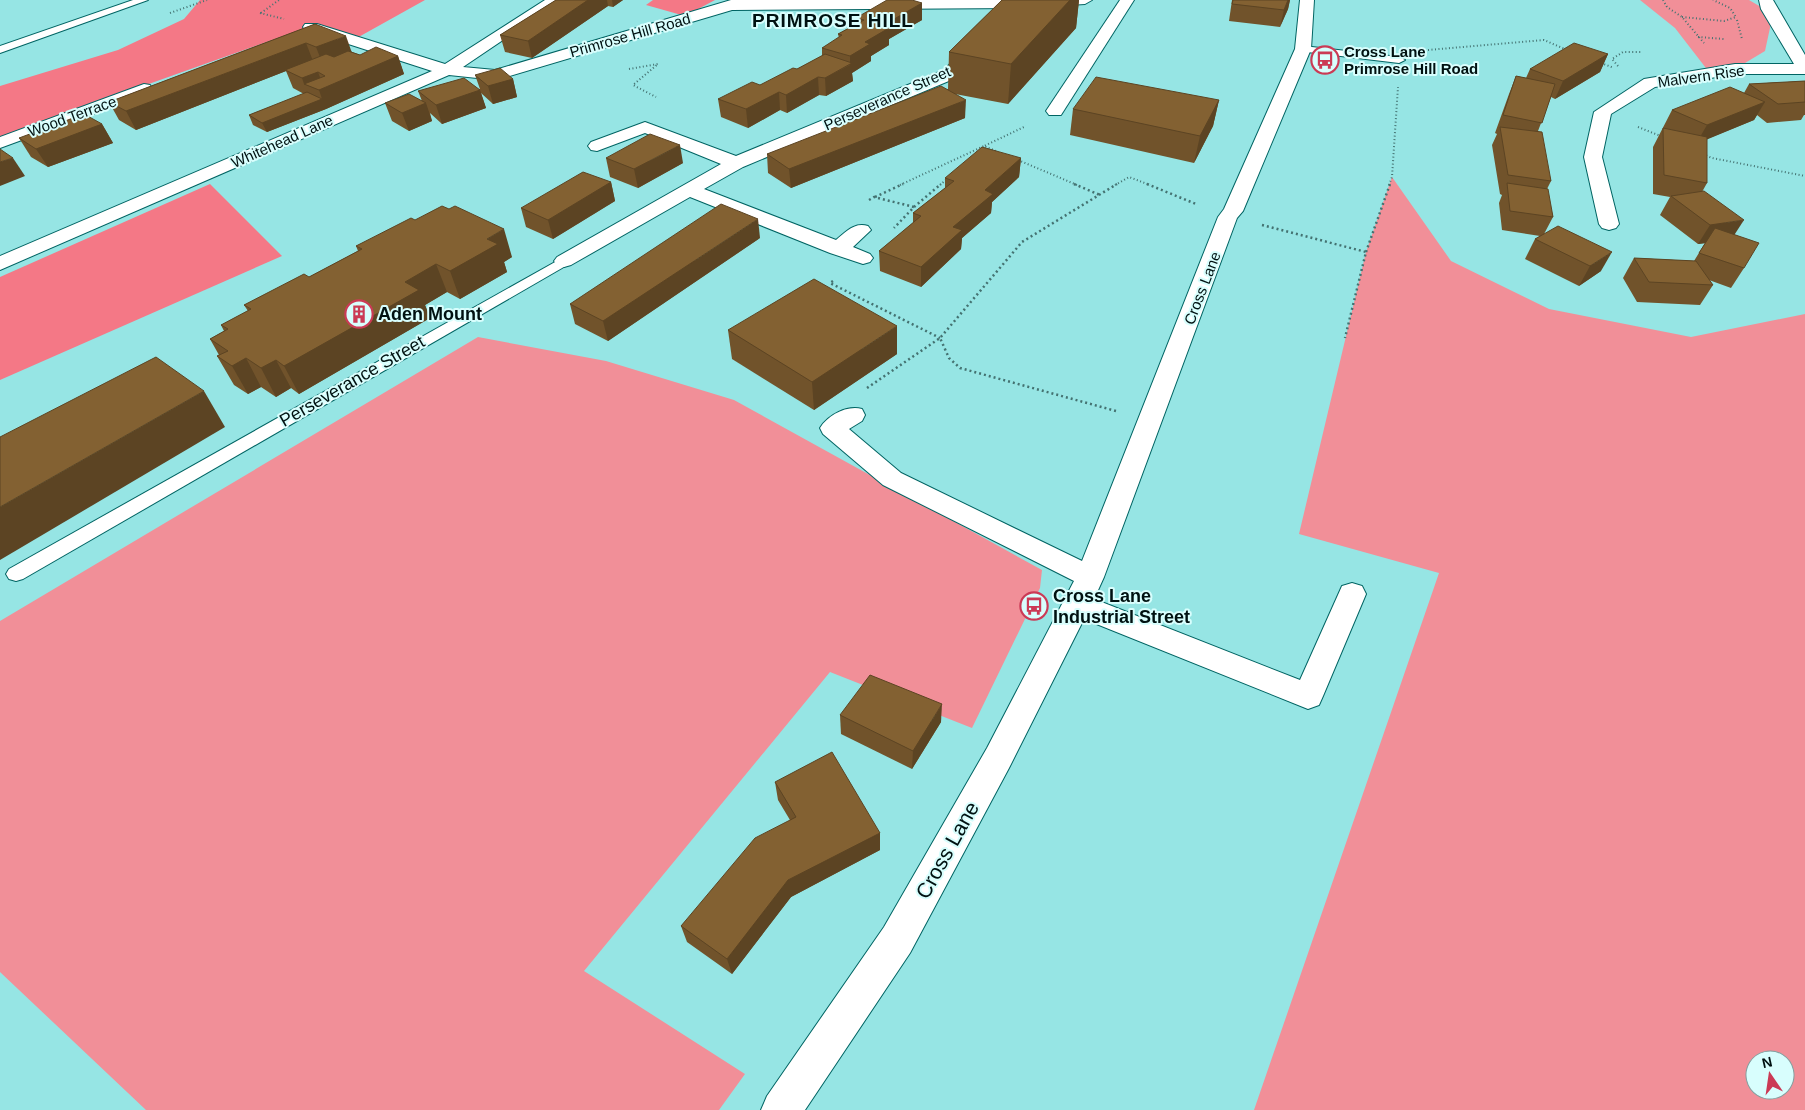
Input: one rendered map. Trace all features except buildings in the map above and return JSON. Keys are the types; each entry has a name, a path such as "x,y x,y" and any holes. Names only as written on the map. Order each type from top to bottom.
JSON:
{"street":[{"name":"Whitehead Lane","path":"0,264 446,70 555,0"},
{"name":"Primrose Hill Road","path":"294,34 312,27 446,70 496,75 731,5 749,2 872,1 1019,4 1085,0"},
{"path":"1055,111 1127,0"},
{"name":"Cross Lane","path":"781,1110 896,940 998,758 1090,577 1228,217 1233,211 1304,49 1307,0"},
{"path":"1766,0 1804,69"},
{"path":"1005,18 1019,4"},
{"name":"Perseverance Street","path":"564,261 736,163 950,74 985,38"},
{"name":"Malvern Rise","path":"1603,112 1650,83 1735,69 1804,69"},
{"name":"Wood Terrace","path":"0,143 156,85"},
{"path":"1603,112 1592,157 1609,224"},
{"path":"596,146 646,127 736,163"},
{"path":"690,190 863,258"},
{"path":"837,249 861,230"},
{"path":"853,415 832,428 892,478 1090,577"},
{"path":"1077,604 1308,696 1352,594"}],"lane":[{"path":"0,50 143,0"},
{"path":"1304,49 1399,60"},
{"name":"Perseverance Street","path":"16,574 564,261"}],"path":[{"path":"260,13 278,0"},
{"path":"1663,0 1667,7 1682,17 1697,37 1735,69"},
{"path":"1713,0 1729,6 1735,12 1742,40"},
{"path":"1682,17 1724,21 1736,18"},
{"path":"1697,37 1733,39"},
{"path":"1345,338 1366,252 1392,177 1399,60 1412,51 1544,40 1570,51"},
{"path":"1596,61 1621,71"},
{"path":"622,70 658,64 633,85 662,100 646,127"},
{"path":"874,197 1055,111"},
{"path":"1603,112 1667,139"},
{"path":"984,146 1002,154"},
{"path":"970,158 984,146"},
{"path":"1694,150 1712,158 1805,176"},
{"path":"1011,158 1100,195"},
{"path":"914,207 950,177"},
{"path":"853,415 842,405 940,338 1022,242 1129,177 1228,217 1366,252"},
{"path":"940,338 949,358 960,368 1150,420"}],"shaded area":[{"path":"200,0 425,0 355,39 314,25 0,137 0,86 118,50 184,19"},
{"path":"653,0 715,0 685,16 646,5"},
{"path":"1640,0 1749,0 1773,14 1765,51 1735,69 1709,72 1675,28"},
{"path":"1392,177 1451,261 1549,309 1691,337 1805,314 1805,1110 1254,1110 1439,573 1299,534 1366,252"},
{"path":"210,184 282,256 0,380 0,277"},
{"path":"478,337 606,361 734,400 1042,570 1040,588 972,728 830,672 584,971 745,1074 719,1110 146,1110 0,972 0,621"}],"place":[{"name":"Cross Lane Primrose Hill Road","path":"1325,60"},
{"name":"Aden Mount","path":"359,314"},
{"name":"Cross Lane Industrial Street","path":"1034,606"}],"district":[{"name":"PRIMROSE HILL","path":"833,20"}]}
